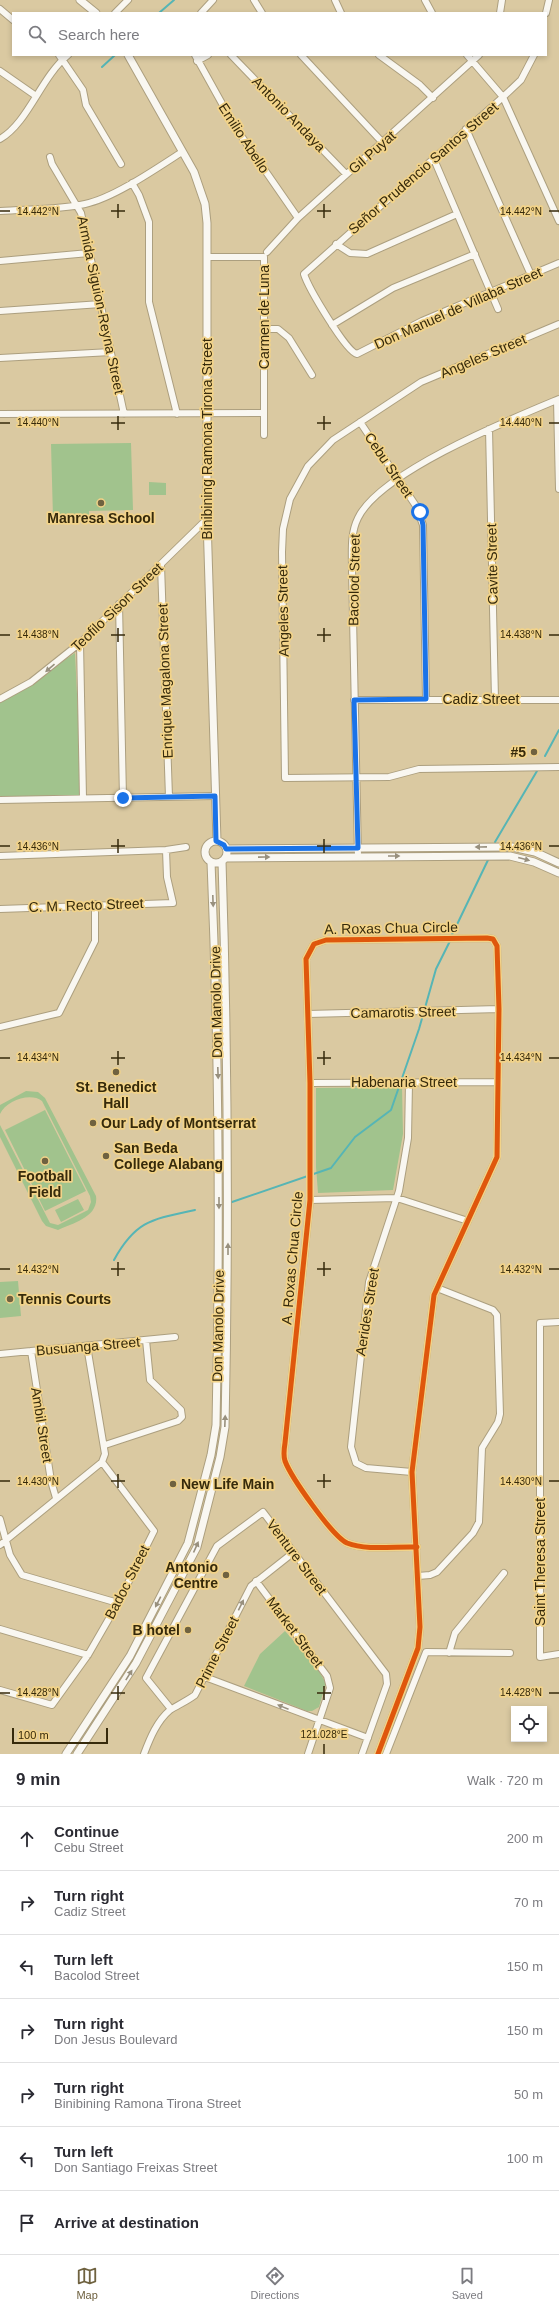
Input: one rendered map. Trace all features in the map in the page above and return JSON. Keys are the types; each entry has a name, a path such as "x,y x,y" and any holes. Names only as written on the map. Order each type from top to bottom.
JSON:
{"street":[{"path":"80,0 95,12"},
{"path":"116,12 128,0"},
{"path":"202,12 213,0"},
{"path":"254,0 261,12"},
{"path":"425,0 431,12"},
{"path":"500,12 502,0"},
{"path":"546,12 549,0"},
{"path":"337,1 341,12"},
{"path":"0,9 12,19"},
{"path":"0,139 13,129 63,56 83,90 86,105 121,164"},
{"name":"Binibining Ramona Tirona Street","path":"129,56 194,172 205,204 207,519 216,841"},
{"name":"Antonio Andaya","path":"232,56 346,174"},
{"path":"302,56 383,143"},
{"path":"380,56 420,85 432,98"},
{"path":"467,56 503,97 559,221"},
{"name":"Gil Puyat","path":"268,252 298,218 478,56"},
{"name":"Señor Prudencio Santos Street","path":"332,325 304,274 433,157 521,80 533,56"},
{"name":"Emilio Abello","path":"196,58 235,127 298,218"},
{"path":"0,71 36,96"},
{"path":"466,129 531,275"},
{"path":"0,211 77,205 94,202 132,183 182,152"},
{"name":"Armida Siguion-Reyna Street","path":"50,157 52,164 77,205 124,414"},
{"path":"433,157 498,309"},
{"path":"132,183 139,195 149,222 149,302 177,414"},
{"path":"336,244 350,253 368,254 458,214"},
{"path":"0,261 89,253"},
{"path":"332,325 394,288 475,254"},
{"name":"Carmen de Luna","path":"206,257 264,257 264,434"},
{"name":"Don Manuel de Villaba Street","path":"332,325 351,350 356,354 411,326 559,263"},
{"path":"0,311 100,304"},
{"name":"Angeles Street","path":"559,324 421,382 333,440 319,453 295,486 285,515 282,552 286,778 395,776 419,769 559,767"},
{"path":"265,329 278,329 289,338 312,375"},
{"path":"0,358 110,352"},
{"path":"558,399 559,489"},
{"name":"Bacolod Street","path":"358,856 352,536 358,518 366,504 397,480 447,449 558,399"},
{"path":"0,414 207,415 264,413"},
{"name":"Cebu Street","path":"360,422 397,480 416,506 423,525 426,699"},
{"name":"Cavite Street","path":"489,429 494,699"},
{"name":"Teofilo Sison Street","path":"0,699 40,676 80,643 207,519"},
{"name":"Enrique Magalona Street","path":"161,565 169,797"},
{"path":"119,604 123,798"},
{"path":"80,643 83,798"},
{"name":"Cadiz Street","path":"354,700 559,700"},
{"path":"0,800 215,796"},
{"path":"226,849 224,845 216,841 211,842 206,847 207,858 212,862 223,860 358,856 510,856 534,862 559,873"},
{"path":"0,856 166,850 186,847"},
{"path":"226,849 512,847 535,852 559,863"},
{"path":"223,860 226,849"},
{"name":"C. M. Recto Street","path":"0,909 95,904 173,903 167,877 166,850"},
{"name":"Don Manolo Drive","path":"77,1754 144,1647 197,1547 220,1457 225,1427 228,1132 223,860"},
{"name":"Don Manolo Drive","path":"66,1754 137,1643 188,1543 211,1455 216,1425 218,1318 218,1132 212,862"},
{"path":"0,1027 60,1012 95,941 95,904"},
{"name":"A. Roxas Chua Circle","path":"378,1754 418,1648 420,1627 417,1547 412,1472 434,1295 497,1157 499,1009 497,946 493,939 461,938 319,941 309,951 306,959 310,1083 310,1200 285,1443 285,1459 291,1474 319,1513 346,1542 362,1546 417,1547"},
{"name":"Camarotis Street","path":"308,1014 499,1009"},
{"path":"216,1032 227,1032"},
{"name":"Habenaria Street","path":"310,1083 497,1082"},
{"name":"Aerides Street","path":"404,1083 408,1138 397,1198 369,1282 351,1447 356,1463 366,1468 412,1472"},
{"path":"218,1132 228,1132"},
{"path":"310,1200 397,1198 468,1221"},
{"path":"418,1576 430,1575 438,1572 473,1533 480,1514 482,1448 498,1422 500,1414 497,1315 493,1310 437,1288"},
{"path":"218,1318 227,1321"},
{"name":"Saint Theresa Street","path":"559,1322 540,1323 540,1657 559,1654"},
{"name":"Busuanga Street","path":"0,1354 175,1337"},
{"path":"105,1445 178,1421 182,1417 181,1410 150,1380 146,1340"},
{"path":"2,1543 102,1462 106,1454 87,1346"},
{"name":"Ambil Street","path":"31,1351 51,1482 56,1498"},
{"path":"211,1455 220,1457"},
{"name":"Badoc Street","path":"0,1690 52,1705 88,1655 118,1603 154,1531 102,1462"},
{"name":"Venture Street","path":"171,1710 146,1678 217,1546 263,1512 383,1668 388,1678 362,1754"},
{"path":"0,1519 2,1543 22,1575 118,1603"},
{"name":"Prime Street","path":"144,1754 160,1721 171,1710 184,1704 194,1695 205,1677 250,1586 294,1552"},
{"path":"448,1653 455,1633 504,1573"},
{"name":"Market Street","path":"256,1581 327,1676 330,1688 308,1754"},
{"path":"0,1629 88,1655"},
{"path":"137,1643 144,1647"},
{"path":"386,1754 426,1652 510,1653"},
{"path":"205,1677 368,1738"}],"green space":[{"path":"131,443 133,510 89,511 89,517 53,517 51,444"},
{"path":"149,482 166,483 166,495 149,495"},
{"path":"75,653 82,797 0,798 0,701 20,690"},
{"path":"402,1087 403,1134 393,1190 318,1193 316,1167 316,1088"},
{"path":"26,1091 38,1092 45,1098 96,1196 96,1203 89,1214 77,1222 58,1230 46,1226 42,1221 0,1137 0,1125 50,1223 58,1225 88,1210 91,1202 90,1196 42,1101 31,1097 19,1099 7,1105 0,1114 0,1105"},
{"name":"Football Field","path":"45,1110 86,1191 45,1211 5,1130"},
{"path":"78,1199 84,1210 61,1222 55,1210"},
{"name":"Tennis Courts","path":"18,1281 21,1316 0,1318 0,1282"},
{"path":"285,1631 315,1665 326,1683 319,1707 312,1711 307,1711 244,1686 260,1654"}],"waterway":[{"path":"160,12 174,0"},
{"path":"102,67 114,56"},
{"path":"545,756 559,730"},
{"path":"495,842 537,771"},
{"path":"451,937 488,860"},
{"path":"232,1202 331,1168 355,1137 391,1110 419,1029 436,969 450,941"},
{"path":"114,1260 130,1237 147,1223 168,1216 195,1210"}],"cycle path":[{"path":"378,1754 418,1648 420,1627 412,1472 434,1295 497,1157 499,1009 497,946 493,939 487,938 326,940 314,944 306,959 310,1083 310,1200 284,1456 289,1469 303,1492 322,1518 340,1538 347,1543 372,1548 409,1547 417,1547"}],"place":[{"name":"Manresa School","path":"101,503"},
{"name":"#5","path":"534,752"},
{"name":"St. Benedict Hall","path":"116,1072"},
{"name":"Our Lady of Montserrat","path":"93,1123"},
{"name":"San Beda College Alabang","path":"106,1156"},
{"name":"Football Field","path":"45,1161"},
{"name":"Tennis Courts","path":"10,1299"},
{"name":"New Life Main","path":"173,1484"},
{"name":"Antonio Centre","path":"226,1575"},
{"name":"B hotel","path":"188,1630"}],"route":[{"path":"123,798 215,796 216,841 221,842 226,849 358,848 354,700 426,699 423,525 420,512"}]}
